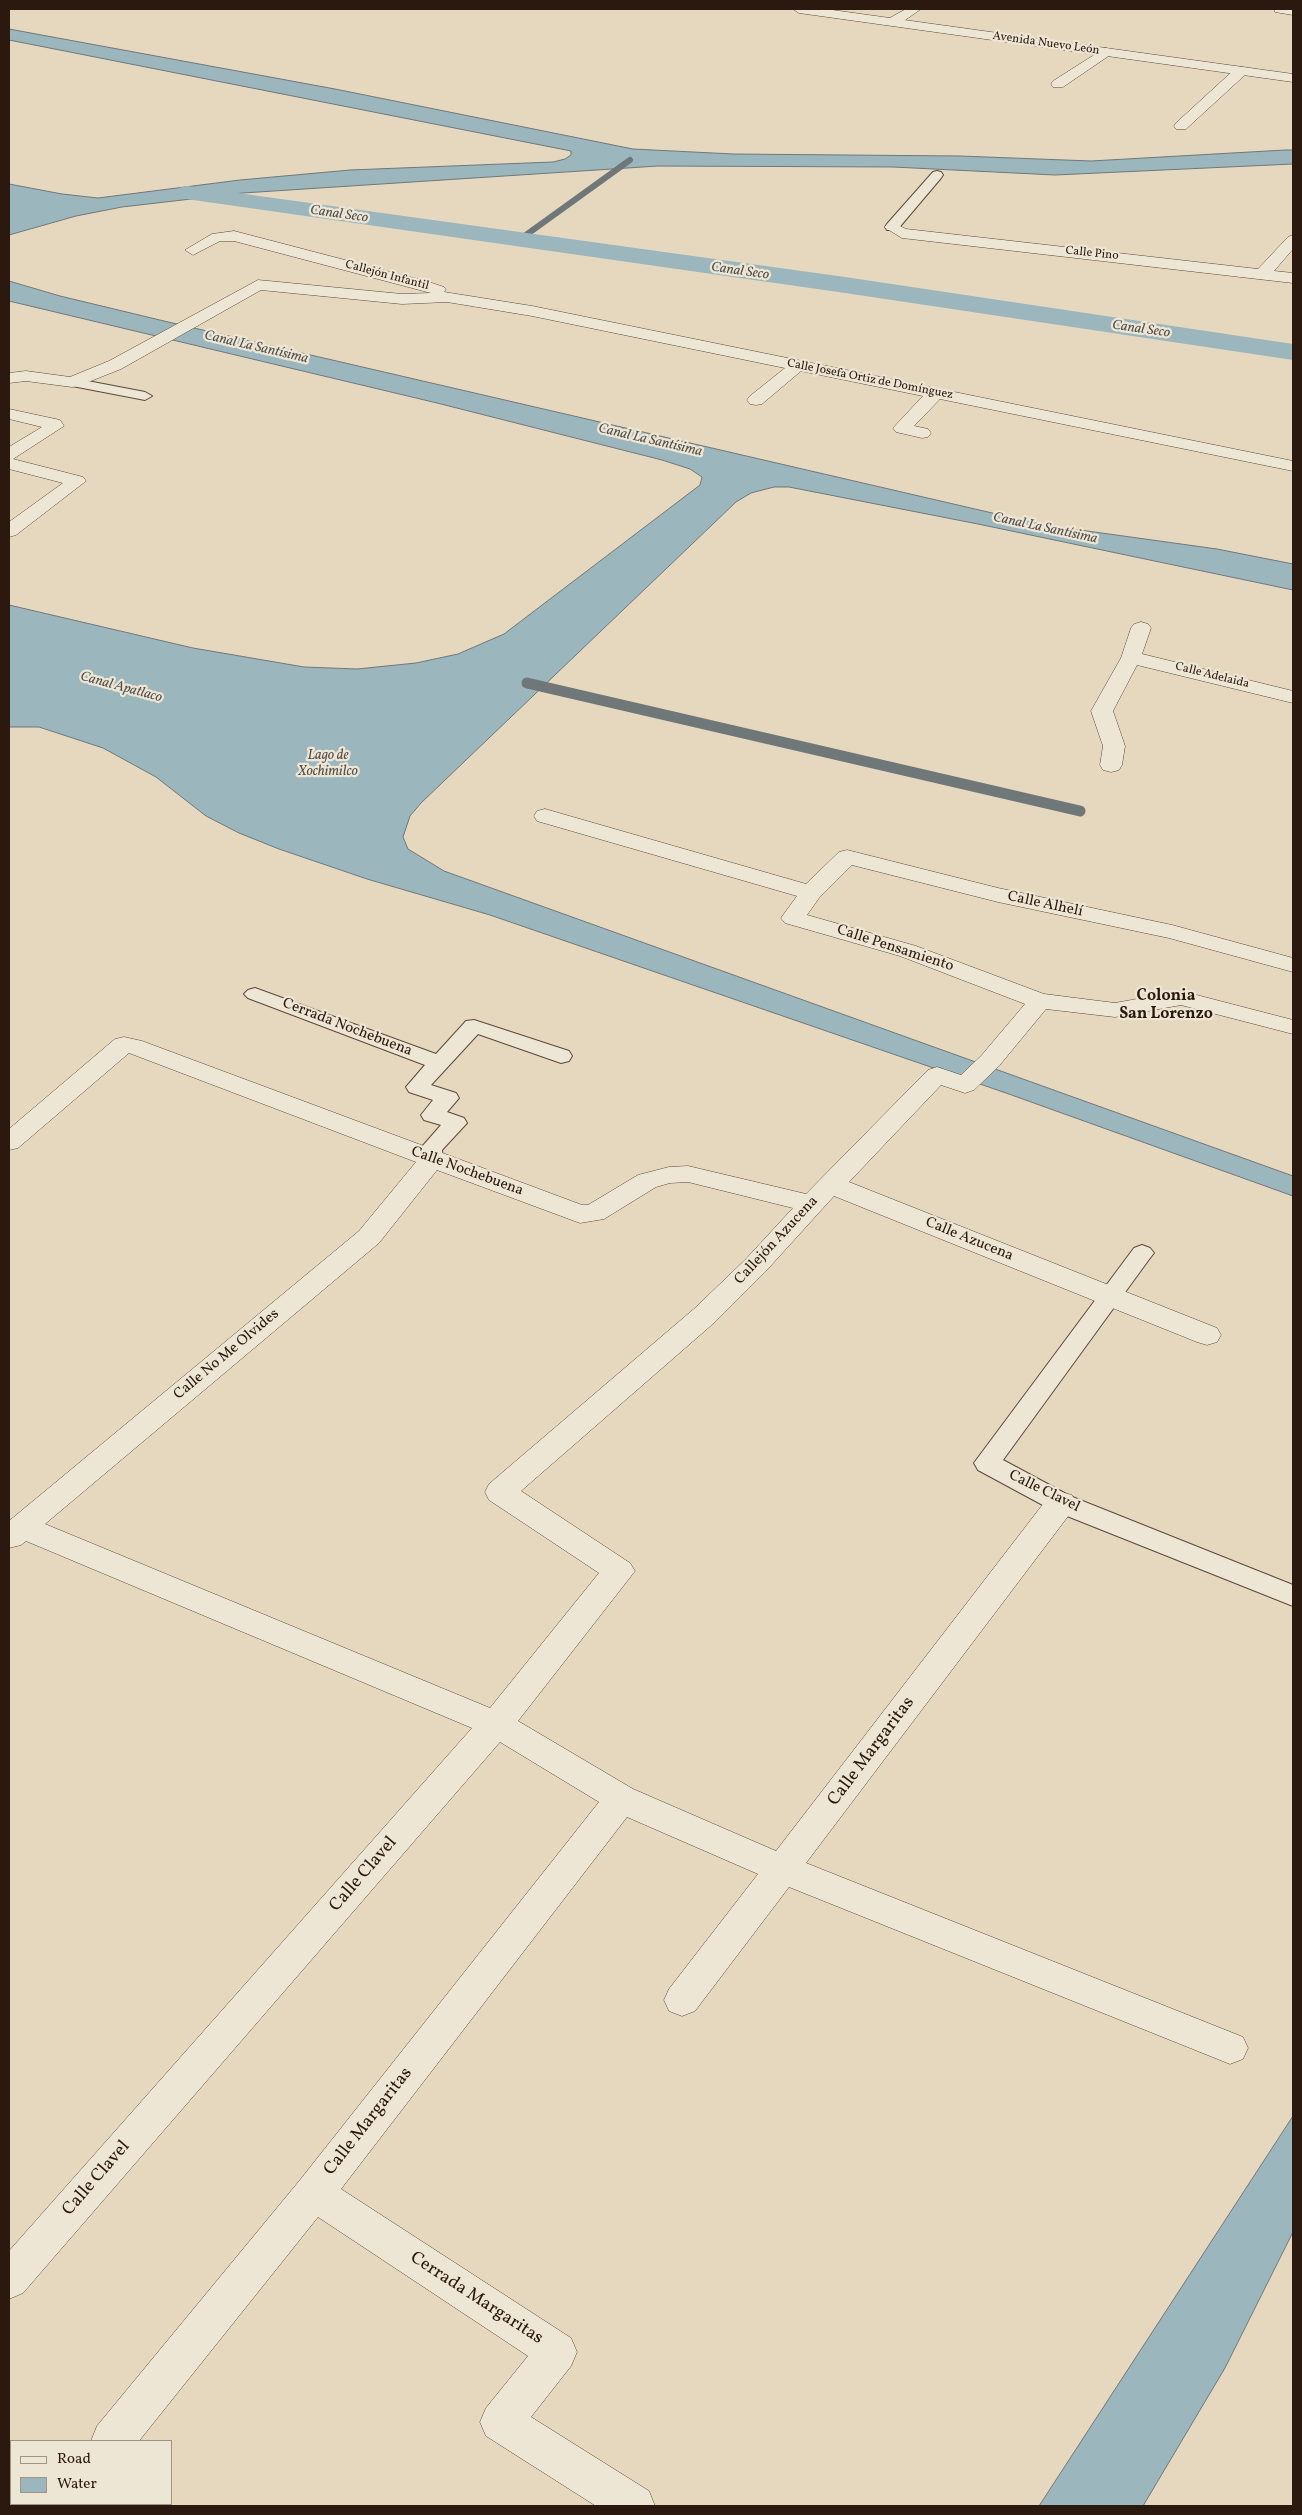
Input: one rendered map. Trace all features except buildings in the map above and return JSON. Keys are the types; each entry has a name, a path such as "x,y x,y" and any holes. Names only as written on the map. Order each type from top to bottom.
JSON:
{"street":[{"name":"Avenida Nuevo León","path":"799,9 896,20 1293,78"},
{"path":"879,9 896,20 915,9"},
{"path":"1280,9 1293,11"},
{"path":"1058,84 1105,52"},
{"path":"1181,126 1241,71"},
{"name":"Calle Pino","path":"892,227 902,232 1293,278"},
{"name":"Callejón Infantil","path":"193,250 217,237 234,236 423,284 447,297"},
{"path":"1262,275 1293,240"},
{"name":"Callejón Infantil","path":"72,382 115,365 153,346 208,316 252,287 265,285 402,299 447,297"},
{"name":"Calle Josefa Ortiz de Domínguez","path":"447,297 532,311 1293,466"},
{"path":"756,400 797,366"},
{"path":"9,378 26,376 72,382"},
{"path":"922,433 902,428 936,393"},
{"path":"9,414 54,424 55,426 9,455"},
{"path":"9,464 77,481 9,531"},
{"path":"1111,765 1114,746 1102,711 1131,658 1141,628"},
{"name":"Calle Adelaida","path":"1131,658 1175,667 1293,697"},
{"path":"545,816 811,893"},
{"name":"Calle Alhelí","path":"811,893 847,857 998,895 1172,932 1293,965"},
{"name":"Calle Pensamiento","path":"811,893 793,918 908,951 1040,1001 1116,1010 1180,998 1293,1026"},
{"name":"Callejón Azucena","path":"500,1492 705,1315 756,1265 830,1184 852,1164 937,1074 965,1085 990,1061 1040,1001"},
{"name":"Calle Nochebuena","path":"9,1142 124,1044 580,1214 594,1213 647,1181 688,1174 812,1204"},
{"name":"Calle No Me Olvides","path":"15,1532 369,1237 432,1158"},
{"name":"Calle Azucena","path":"830,1184 1206,1335"},
{"name":"Calle Clavel","path":"9,2280 496,1724 619,1571 500,1492"},
{"name":"Calle Margaritas","path":"682,2000 1061,1503"},
{"path":"15,1532 496,1724 621,1799 782,1869 1230,2048"},
{"name":"Calle Margaritas","path":"113,2440 158,2387 314,2193 621,1799"},
{"name":"Cerrada Margaritas","path":"314,2193 557,2352 501,2422 634,2506"}],"lane":[{"path":"892,227 937,175"},
{"path":"72,382 145,396"},
{"name":"Cerrada Nochebuena","path":"255,994 439,1063"},
{"path":"432,1158 431,1149 456,1123 432,1115 448,1098 417,1087 474,1026 561,1056"},
{"path":"1108,1297 1142,1253"},
{"name":"Calle Clavel","path":"1108,1297 986,1463 1061,1503 1293,1596"}],"water":[{"path":"9,29 335,89 633,149 733,154 960,156 1091,161 1293,150 1293,164 1055,175 893,167 658,166 243,193 122,207 76,216 9,235 9,184 62,194 98,198 240,180 350,170 553,162 565,159 571,155 571,151 9,40"},
{"name":"Lago de Xochimilco","path":"9,281 60,296 164,321 1044,525 1217,549 1293,564 1293,590 978,524 789,487 774,487 751,493 736,502 421,803 410,816 403,837 408,849 444,871 1293,1176 1293,1196 1006,1093 490,915 367,879 279,849 239,833 206,816 156,777 103,748 39,727 9,727 9,605 193,648 304,667 357,669 416,663 458,654 504,634 700,485 702,477 690,469 662,460 437,403 9,301"},
{"path":"1293,2116 1293,2232 1225,2368 1143,2506 1039,2506"}],"waterway":[{"path":"519,240 630,160"},
{"name":"Canal Seco","path":"187,193 845,285 1293,352"},
{"path":"527,683 1080,811"}],"district":[{"name":"Colonia San Lorenzo","path":"1166,1006"}],"water label":[{"name":"Canal La Santísima","path":"256,348"},
{"name":"Canal La Santísima","path":"650,441"},
{"name":"Canal La Santísima","path":"1045,529"},
{"name":"Canal Apatlaco","path":"121,688"}]}
